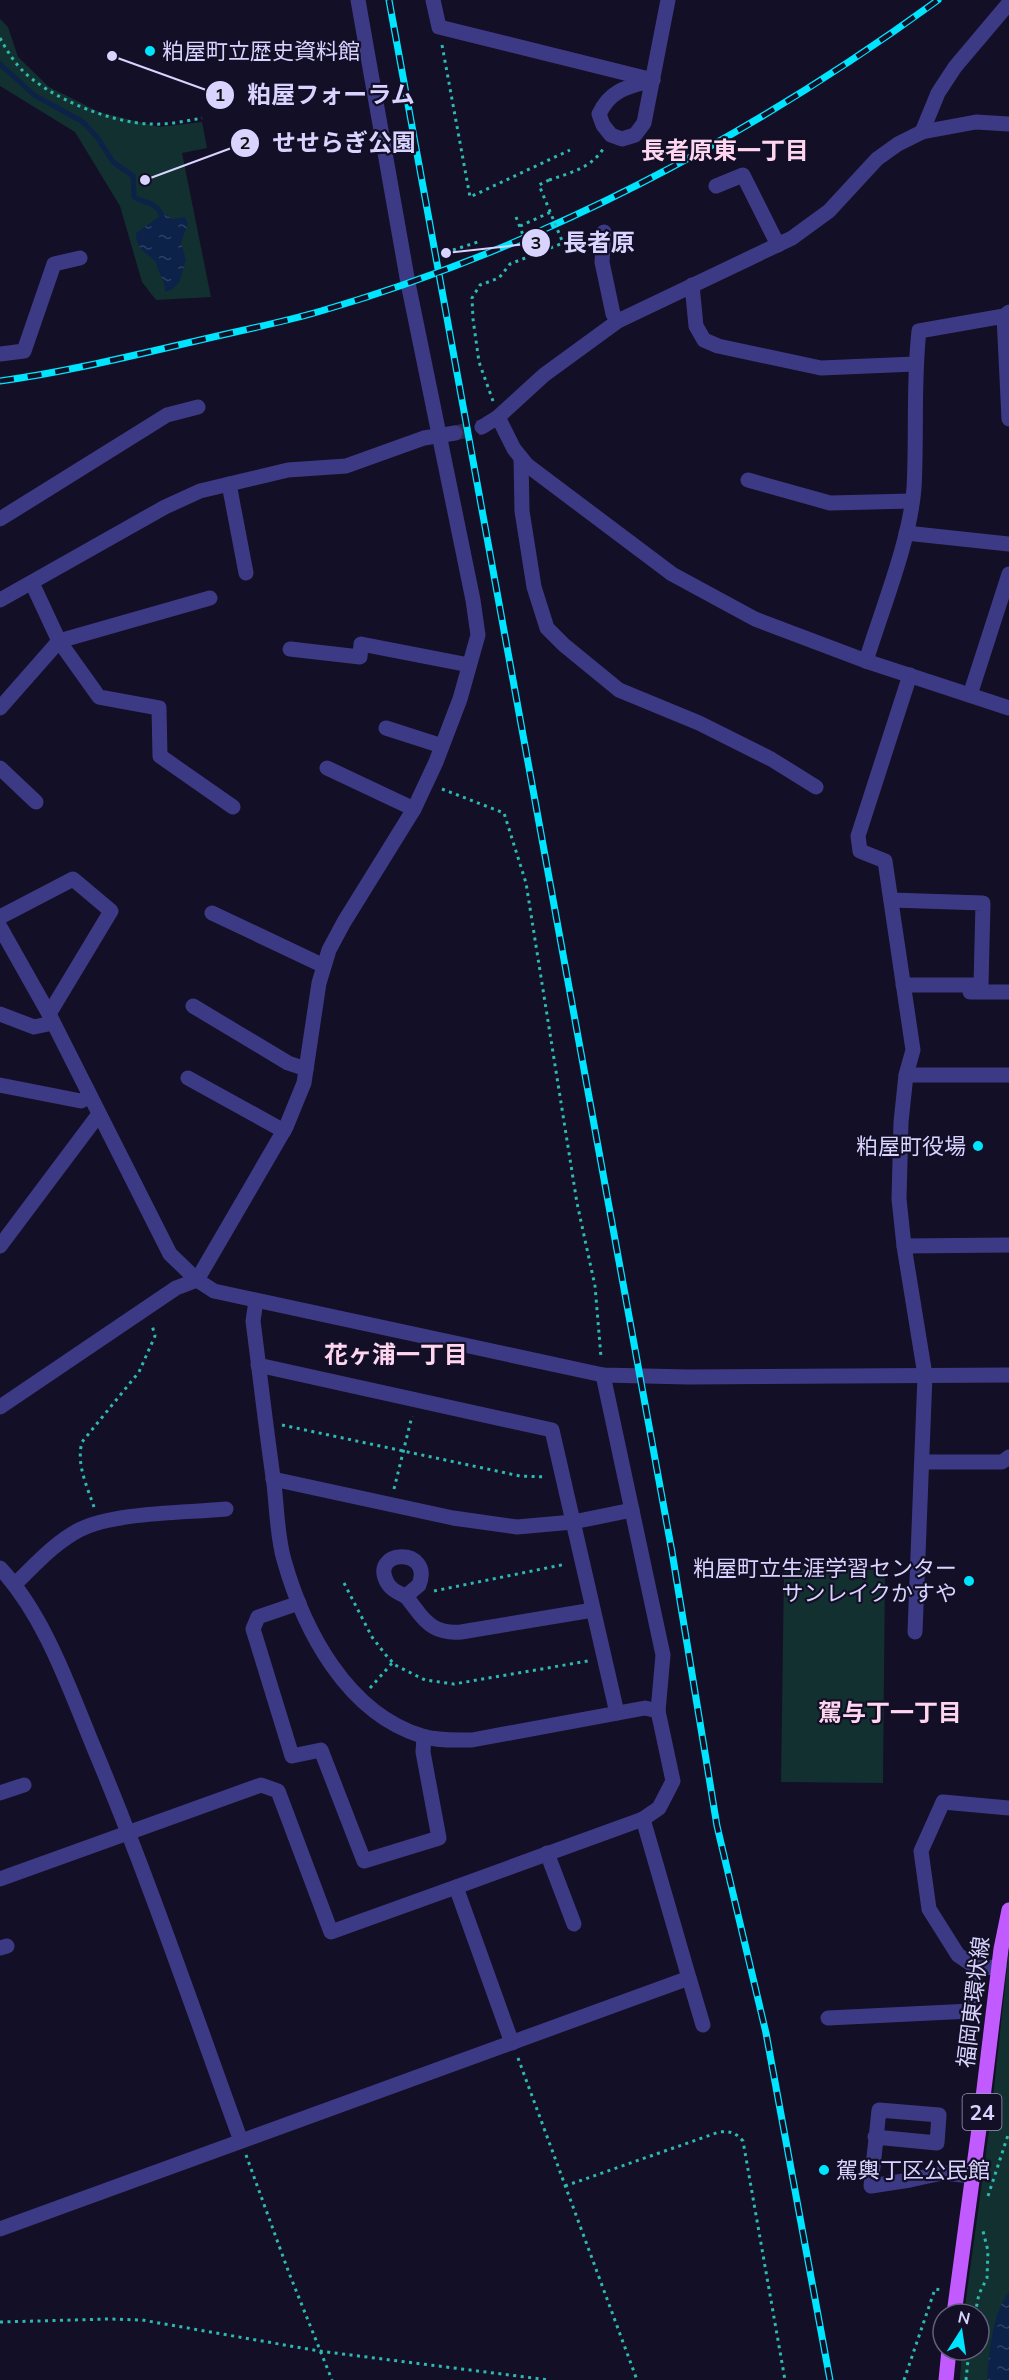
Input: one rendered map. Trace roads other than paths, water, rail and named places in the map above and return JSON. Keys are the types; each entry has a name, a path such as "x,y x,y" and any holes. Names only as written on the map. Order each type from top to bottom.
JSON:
{"main road":[{"name":"福岡東環状線","path":"955,2302 999,1967 1009,1910"},
{"path":"946,2380 948,2362"}],"street":[{"path":"0,1407 176,1288 197,1280 284,1131 304,1083 319,983 329,951 344,922 414,809 460,699 478,636 448,433 408,283 358,0"},
{"path":"434,0 439,27 653,80"},
{"path":"653,80 627,87 612,95 604,103 599,114 603,125 611,135 622,139 635,135 644,123 653,80 668,0"},
{"path":"922,132 938,93 955,67 1009,3"},
{"path":"482,427 498,417 544,375 618,321 792,238 830,211 877,159 898,144 922,132 976,122 1009,124"},
{"path":"716,186 743,175 778,245"},
{"path":"604,232 602,262 613,314 618,321"},
{"path":"0,354 24,351 54,264 80,258"},
{"path":"692,285 696,326 704,340 718,346 821,368 915,364"},
{"path":"866,661 906,533 914,489 915,364 919,331 1007,314 1009,419"},
{"path":"0,519 167,416 198,407"},
{"path":"498,417 514,449 527,465 672,574 755,619 866,661 1009,708"},
{"path":"0,600 165,507 200,491 288,470 346,466 448,433"},
{"path":"521,458 522,511 532,576 547,628 619,690 699,723 771,759 816,787"},
{"path":"748,480 830,503 912,501"},
{"path":"229,484 246,573"},
{"path":"906,533 1009,544"},
{"path":"970,695 1009,574"},
{"path":"32,583 59,641 99,698 159,708 160,756 233,807"},
{"path":"0,708 59,641 210,598"},
{"path":"290,649 360,657 361,644 469,665"},
{"path":"910,675 858,836 860,851 885,861 912,1050 906,1075 901,1122 899,1199 904,1246 925,1375 915,1632"},
{"path":"386,728 442,746"},
{"path":"0,768 36,802"},
{"path":"327,768 414,809"},
{"path":"0,916 73,879 111,911 51,1018 34,1027 0,1014"},
{"path":"891,900 983,903 981,985 904,988"},
{"path":"212,913 324,966"},
{"path":"0,927 51,1018 170,1254 197,1280 214,1291 603,1375 688,1377 1009,1375"},
{"path":"904,988 1009,993"},
{"path":"194,1006 288,1063 306,1069"},
{"path":"906,1075 1009,1075"},
{"path":"188,1078 284,1131"},
{"path":"0,1085 81,1101 90,1096"},
{"path":"2,1238 99,1114"},
{"path":"904,1246 1009,1245"},
{"path":"256,1301 253,1321 284,1558 309,1626 331,1664 360,1699 372,1711 389,1722 424,1737 472,1740 645,1708 658,1711"},
{"path":"258,1365 552,1430 617,1713"},
{"path":"0,1879 261,1785 278,1791 331,1932 643,1819 659,1808 673,1781 658,1711 663,1655 603,1375"},
{"path":"922,1462 1002,1461 1009,1457"},
{"path":"273,1479 484,1524 517,1527 573,1522 632,1510"},
{"path":"15,1584 53,1548 78,1531 99,1522 226,1509"},
{"path":"0,1568 15,1584 56,1657 129,1832 240,2141"},
{"path":"406,1596 425,1622 433,1628 450,1633 593,1610"},
{"path":"299,1603 258,1617 253,1629 292,1756 321,1750 364,1861 439,1838 423,1752 424,1737"},
{"path":"0,1793 24,1785"},
{"path":"999,1967 977,1968 958,1955 929,1909 921,1851 944,1802 1009,1808"},
{"path":"643,1819 703,2025"},
{"path":"547,1853 574,1924"},
{"path":"456,1887 512,2043"},
{"path":"828,2018 971,2010 977,1968"},
{"path":"0,2229 689,1978"},
{"path":"875,2137 871,2186 942,2173 972,2176"}],"water":[{"path":"165,214 172,219 185,217 188,224 181,242 186,260 179,283 165,292 156,262 139,247 136,233"},
{"path":"1009,2292 1009,2380 987,2380 989,2362 991,2362 991,2341 1003,2300"}],"waterway":[{"path":"0,64 34,95 83,122 97,137 113,162 133,176 134,197 153,205 162,216"}],"tunnel":[{"path":"455,433 482,427"}],"railway":[{"path":"389,0 672,1552 717,1826 766,2033 830,2380"},
{"path":"0,381 98,363 306,315 404,285 485,254 565,220 719,141 794,97 867,50 938,0"}],"place":[{"name":"粕屋町立歴史資料館","path":"150,51"},
{"name":"粕屋フォーラム","path":"112,56"},
{"name":"せせらぎ公園","path":"145,180"},
{"name":"長者原","path":"446,253"},
{"name":"粕屋町役場","path":"978,1146"},
{"name":"粕屋町立生涯学習センター サンレイクかすや","path":"969,1581"},
{"name":"駕輿丁区公民館","path":"824,2170"}],"district":[{"name":"長者原東一丁目","path":"725,150"},
{"name":"花ヶ浦一丁目","path":"396,1354"},
{"name":"駕与丁一丁目","path":"890,1712"}]}
